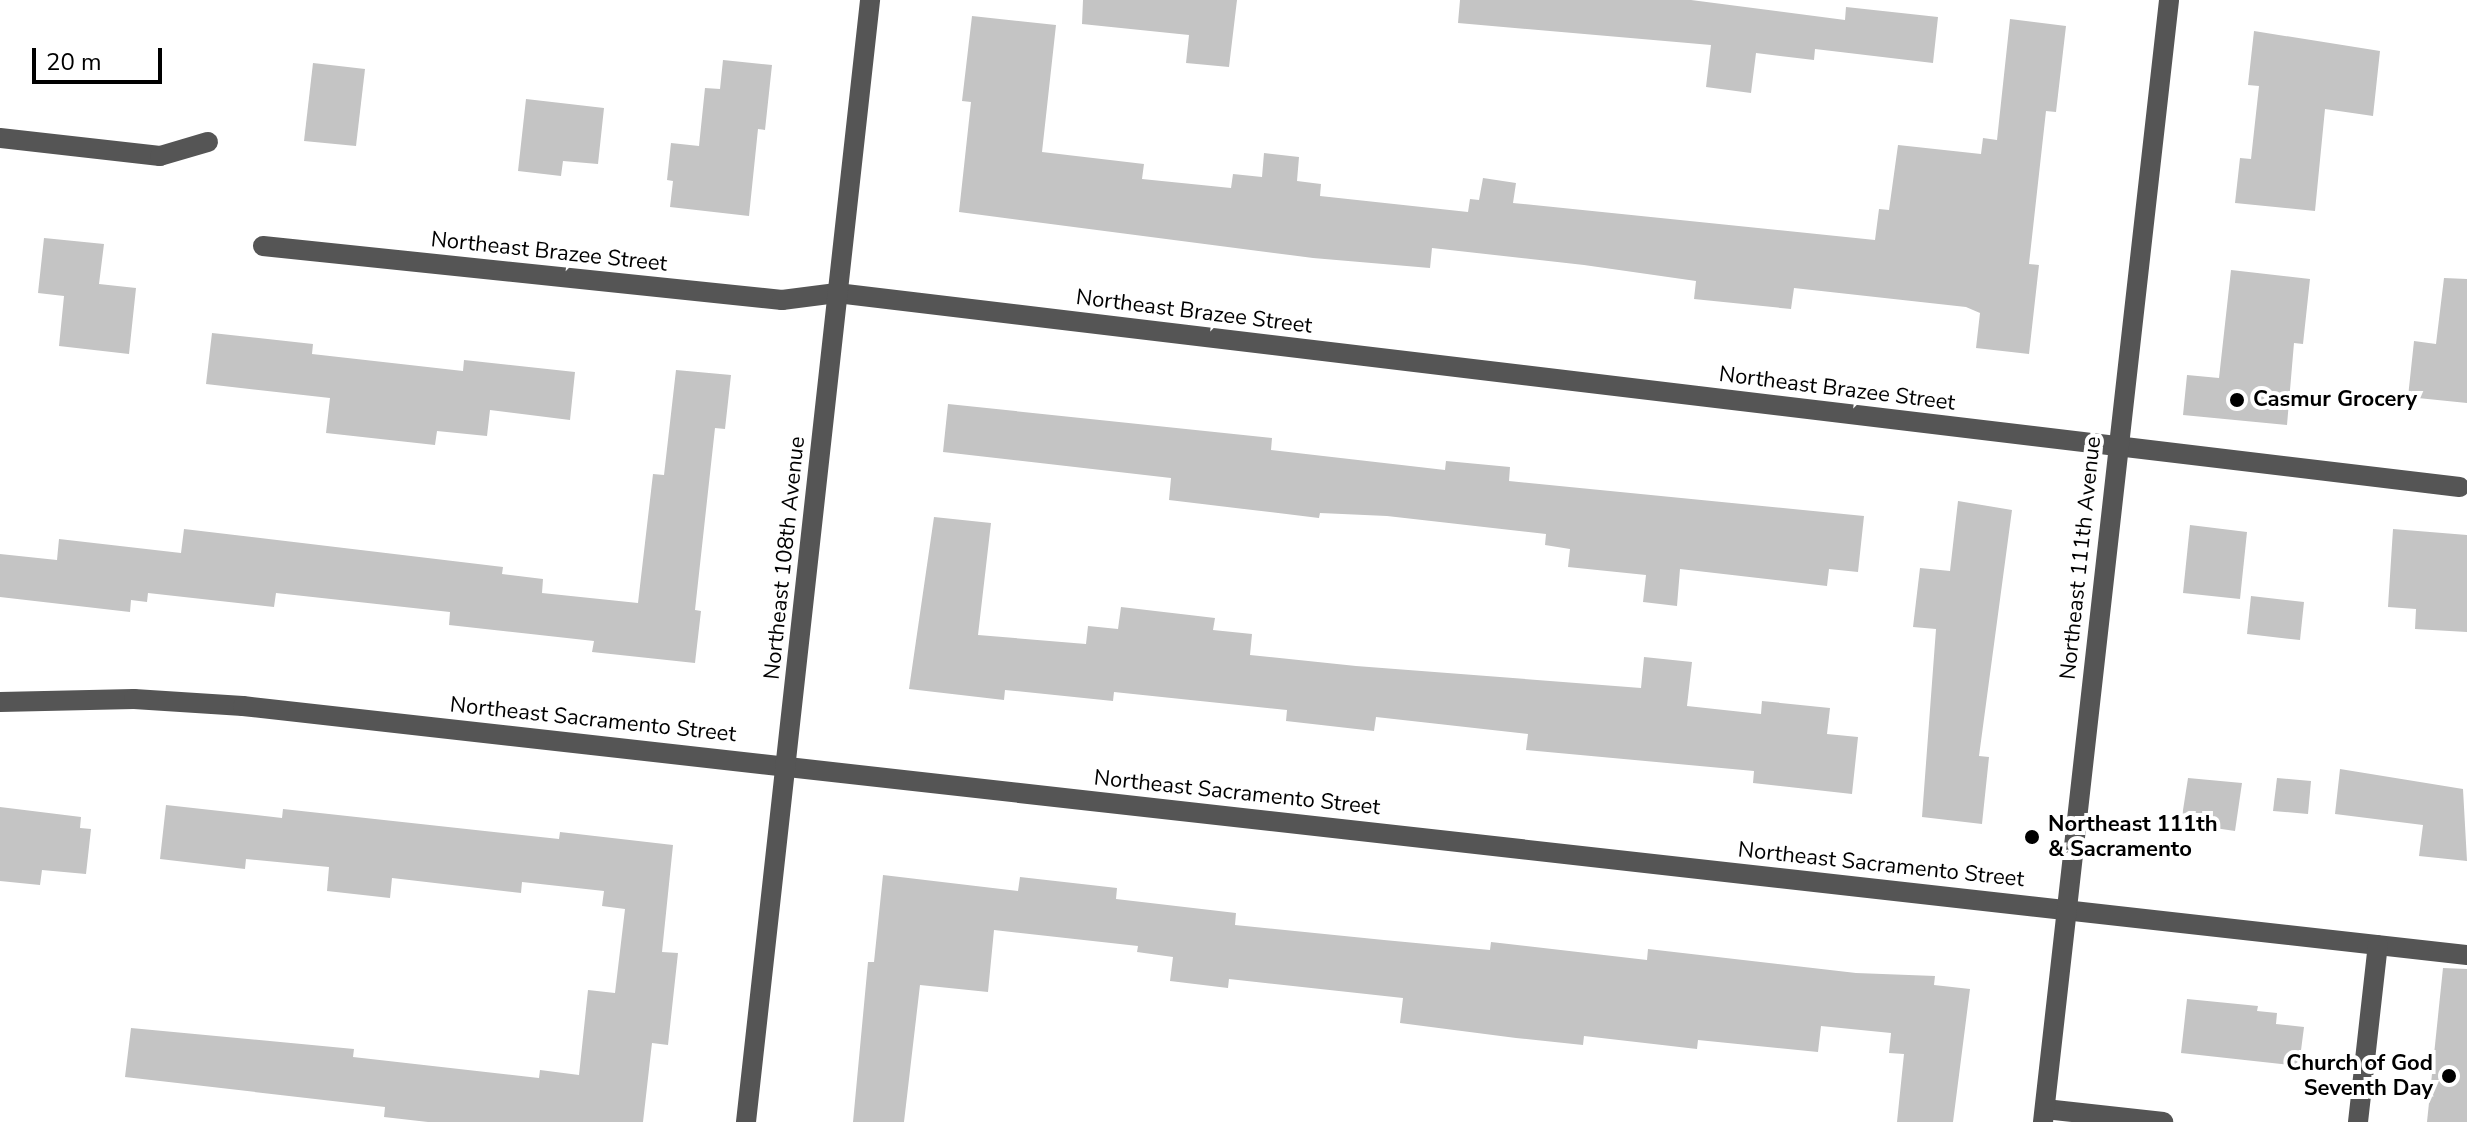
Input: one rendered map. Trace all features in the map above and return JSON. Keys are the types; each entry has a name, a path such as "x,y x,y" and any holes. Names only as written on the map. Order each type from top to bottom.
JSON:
{"street":[{"name":"Northeast 108th Avenue","path":"746,1122 870,0"},
{"name":"Northeast 111th Avenue","path":"2044,1115 2169,0"},
{"path":"0,138 160,156 208,142"},
{"name":"Northeast Brazee Street","path":"263,246 782,300 837,293 2459,487"},
{"name":"Northeast Sacramento Street","path":"0,702 134,699 243,706 2467,955"},
{"path":"2358,1122 2378,945"},
{"path":"2044,1115 2163,1122"}],"building":[{"path":"1083,0 1237,0 1229,67 1186,63 1189,35 1082,24"},
{"path":"1460,0 1691,0 1845,20 1846,7 1938,17 1933,63 1815,49 1814,60 1756,53 1751,93 1706,87 1711,45 1458,23"},
{"path":"972,16 1056,25 1042,152 1144,164 1142,179 1231,188 1233,174 1262,177 1264,153 1299,157 1297,181 1321,184 1320,196 1468,212 1470,199 1479,200 1483,178 1516,183 1513,203 1875,240 1879,209 1889,210 1898,145 1981,154 1983,138 1997,140 2010,19 2066,26 2056,112 2046,111 2029,264 2039,265 2029,354 1976,348 1980,313 1966,307 1794,288 1791,309 1694,299 1696,281 1584,265 1432,248 1430,268 1313,258 959,212 971,102 962,101"},
{"path":"2254,31 2380,51 2373,116 2325,109 2315,211 2235,203 2240,158 2251,159 2259,86 2248,85"},
{"path":"723,60 772,65 765,130 758,129 749,216 670,207 673,181 667,180 671,143 699,146 705,88 720,89"},
{"path":"313,63 365,69 356,146 304,141"},
{"path":"526,99 604,108 598,164 563,161 561,176 518,171"},
{"path":"44,238 104,244 99,284 136,288 129,354 59,346 64,296 38,293"},
{"path":"2231,270 2310,279 2303,344 2294,343 2287,425 2183,415 2187,375 2219,378"},
{"path":"2444,278 2467,279 2467,403 2408,397 2414,341 2436,344"},
{"path":"212,333 313,344 312,354 463,371 464,360 575,372 570,420 490,410 487,436 437,431 435,445 326,433 330,398 206,384"},
{"path":"676,370 731,375 725,429 715,428 695,610 701,611 695,663 592,652 594,641 449,625 450,612 276,593 274,607 148,593 147,602 131,600 130,612 0,597 0,554 57,560 59,539 181,553 184,529 503,567 502,574 543,579 542,593 638,603 653,474 664,475"},
{"path":"948,404 1272,438 1271,450 1445,470 1446,461 1510,467 1509,481 1864,516 1858,572 1829,569 1827,586 1680,569 1677,606 1643,602 1646,575 1568,567 1570,549 1545,545 1546,534 1387,516 1320,513 1319,518 1169,500 1171,478 943,452"},
{"path":"1958,501 2012,510 1979,756 1989,757 1982,824 1922,817 1936,629 1913,627 1920,568 1950,571"},
{"path":"934,517 991,523 978,635 1086,644 1088,626 1118,629 1121,607 1215,618 1213,630 1252,634 1250,655 1356,666 1641,688 1644,657 1692,662 1687,706 1761,714 1762,701 1830,708 1827,734 1858,737 1852,794 1753,783 1754,771 1526,750 1528,734 1376,717 1374,731 1286,721 1287,710 1114,692 1113,701 1005,690 1004,700 909,689"},
{"path":"2190,525 2247,532 2240,599 2183,593"},
{"path":"2393,529 2467,535 2467,632 2415,629 2416,609 2388,607"},
{"path":"2251,596 2304,602 2300,640 2247,634"},
{"path":"2340,769 2463,789 2467,861 2419,856 2423,825 2335,814"},
{"path":"2188,778 2242,783 2235,831 2181,823"},
{"path":"2277,778 2311,781 2308,814 2273,811"},
{"path":"166,805 282,818 283,809 559,839 560,832 673,845 662,952 678,953 668,1045 652,1043 643,1122 428,1122 384,1117 385,1107 125,1077 131,1028 354,1049 353,1057 539,1078 540,1070 579,1075 588,990 615,993 625,909 602,906 604,891 522,882 521,893 392,878 390,898 327,891 329,867 246,859 245,869 160,859"},
{"path":"0,807 81,817 80,828 91,829 86,874 42,870 40,885 0,881"},
{"path":"883,875 1018,891 1020,877 1117,888 1116,899 1236,913 1235,925 1384,940 1490,950 1491,942 1647,960 1648,949 1856,973 1935,976 1934,985 1970,989 1953,1122 1897,1122 1904,1054 1889,1053 1891,1033 1821,1026 1818,1052 1698,1040 1697,1049 1584,1036 1583,1045 1516,1038 1400,1023 1403,998 1229,979 1228,988 1170,981 1173,957 1137,952 1138,946 994,930 988,992 920,985 904,1122 853,1122 868,962 874,962"},
{"name":"Church of God Seventh Day","path":"2443,968 2467,969 2467,1122 2427,1122"},
{"path":"2187,999 2258,1006 2257,1011 2277,1013 2276,1024 2304,1027 2299,1066 2181,1053"}],"place":[{"name":"Casmur Grocery","path":"2237,400"},
{"name":"Northeast 111th & Sacramento","path":"2032,837"},
{"name":"Church of God Seventh Day","path":"2449,1076"}]}
